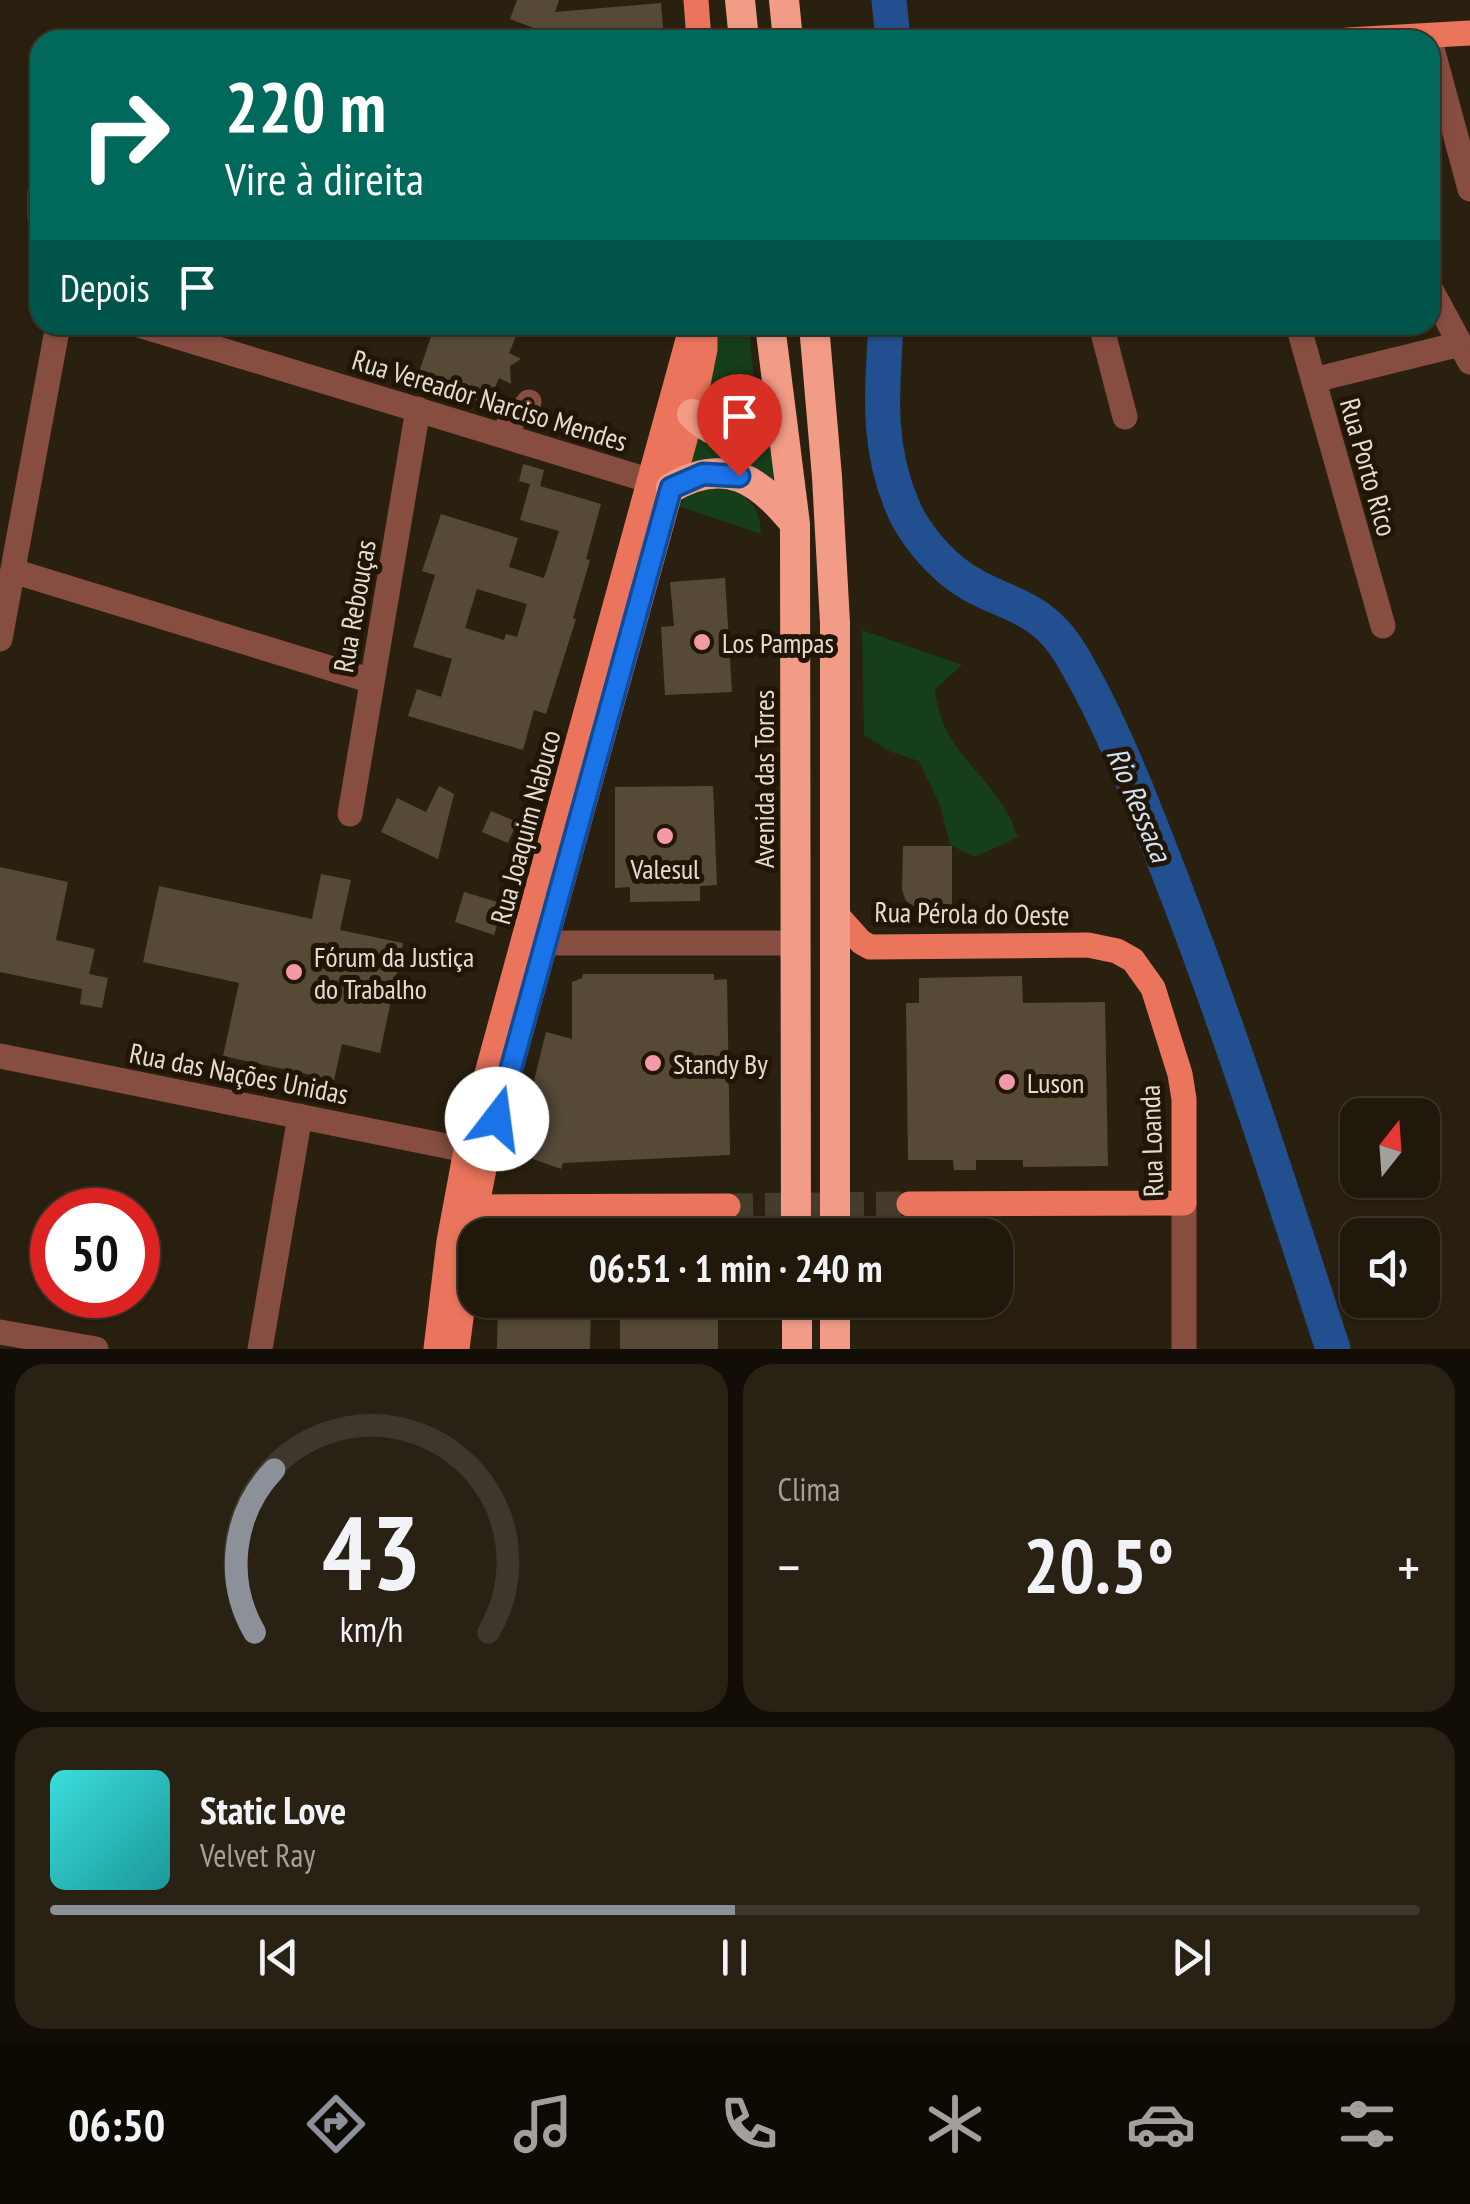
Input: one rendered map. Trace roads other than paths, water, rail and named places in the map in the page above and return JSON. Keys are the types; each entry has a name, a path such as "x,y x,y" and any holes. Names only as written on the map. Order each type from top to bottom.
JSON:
{"highway":[{"path":"740,0 743,30"},
{"name":"Avenida das Torres","path":"771,335 795,524 796,1218"},
{"path":"815,335 834,623 836,1218"},
{"path":"682,411 715,432 745,433 768,415 776,386"},
{"path":"661,484 703,474 739,476 770,494 795,524"},
{"path":"797,1318 797,1349"},
{"path":"835,1318 835,1349"}],"main road":[{"path":"696,0 698,30"},
{"path":"1440,37 1470,33"},
{"name":"Rua Joaquim Nabuco","path":"682,411 691,335"},
{"name":"Rua Joaquim Nabuco","path":"457,1349 476,1207 477,1152 661,484 705,349 706,335"},
{"name":"Rua Joaquim Nabuco","path":"436,1349 449,1242 543,943 661,484"},
{"name":"Rua Pérola do Oeste","path":"836,914 861,942 870,946 1088,945 1117,950"},
{"name":"Rua Loanda","path":"1117,950 1146,973 1180,1074 1185,1122 1184,1203"},
{"path":"909,1204 1184,1203"},
{"path":"476,1207 728,1206"}],"street":[{"path":"1440,79 1470,189"},
{"path":"1314,380 1465,353 1440,307"},
{"path":"0,639 56,335"},
{"name":"Rua Vereador Narciso Mendes","path":"173,335 661,484"},
{"path":"1104,335 1125,417"},
{"name":"Rua Porto Rico","path":"1301,335 1383,626"},
{"path":"502,434 529,402"},
{"name":"Rua Rebouças","path":"350,814 418,409"},
{"path":"13,572 372,681"},
{"path":"543,943 796,943"},
{"name":"Rua das Nações Unidas","path":"0,1056 477,1152"},
{"path":"260,1349 300,1116"},
{"name":"Rua Loanda","path":"1184,1203 1184,1349"},
{"path":"0,1332 96,1349"}],"waterway":[{"name":"Rio Ressaca","path":"889,0 892,30"},
{"name":"Rio Ressaca","path":"886,335 885,441 904,510 924,543 951,570 1045,623 1059,637 1088,684 1153,831 1197,948 1333,1349"}],"tunnel":[{"path":"728,1206 909,1204"}],"place":[{"name":"Los Pampas","path":"702,642"},
{"name":"Valesul","path":"665,836"},
{"name":"Fórum da Justiça do Trabalho","path":"294,972"},
{"name":"Standy By","path":"653,1063"},
{"name":"Luson","path":"1007,1082"}]}
